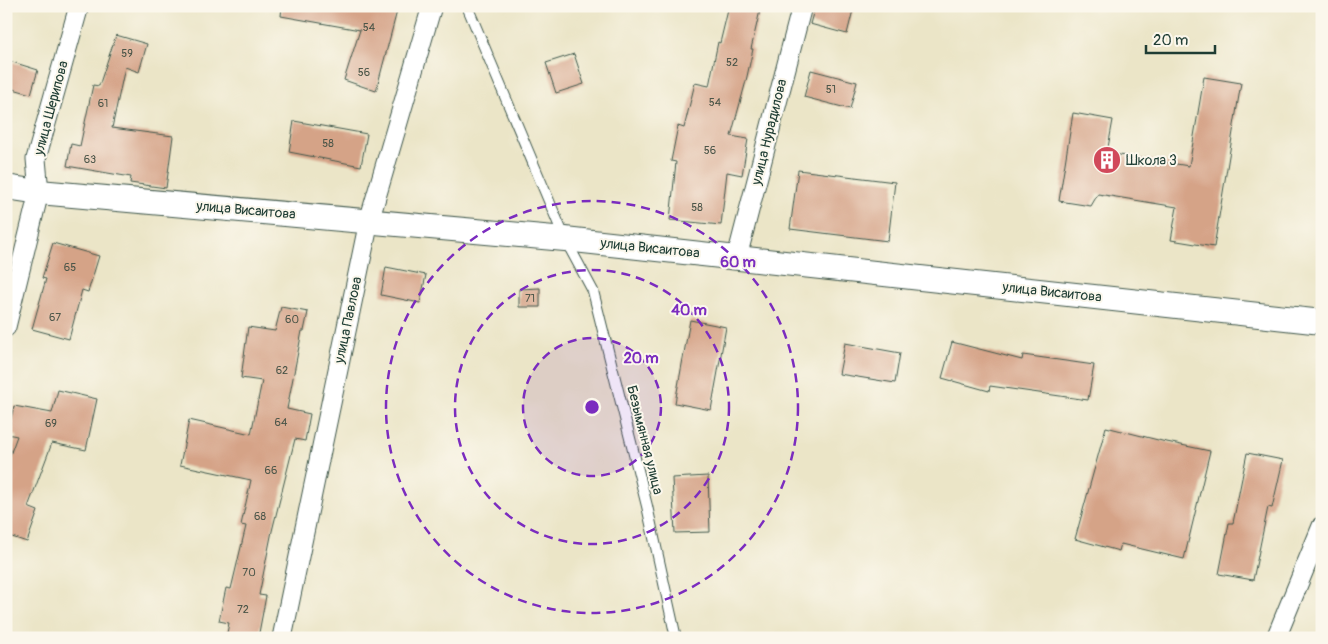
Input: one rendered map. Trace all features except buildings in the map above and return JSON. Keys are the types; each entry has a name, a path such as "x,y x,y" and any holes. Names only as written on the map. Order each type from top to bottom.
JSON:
{"street":[{"name":"улица Шерипова","path":"6,327 39,192 36,159 79,6"},
{"name":"улица Павлова","path":"282,638 369,221 432,6"},
{"name":"улица Нурадилова","path":"737,257 802,6"},
{"name":"улица Висаитова","path":"6,187 39,192 565,238 1322,322"},
{"path":"1276,638 1322,526"}],"lane":[{"name":"Безымянная улица","path":"467,6 565,238 593,290 647,506 676,638"}],"place":[{"name":"Школа 3","path":"1107,160"}]}
